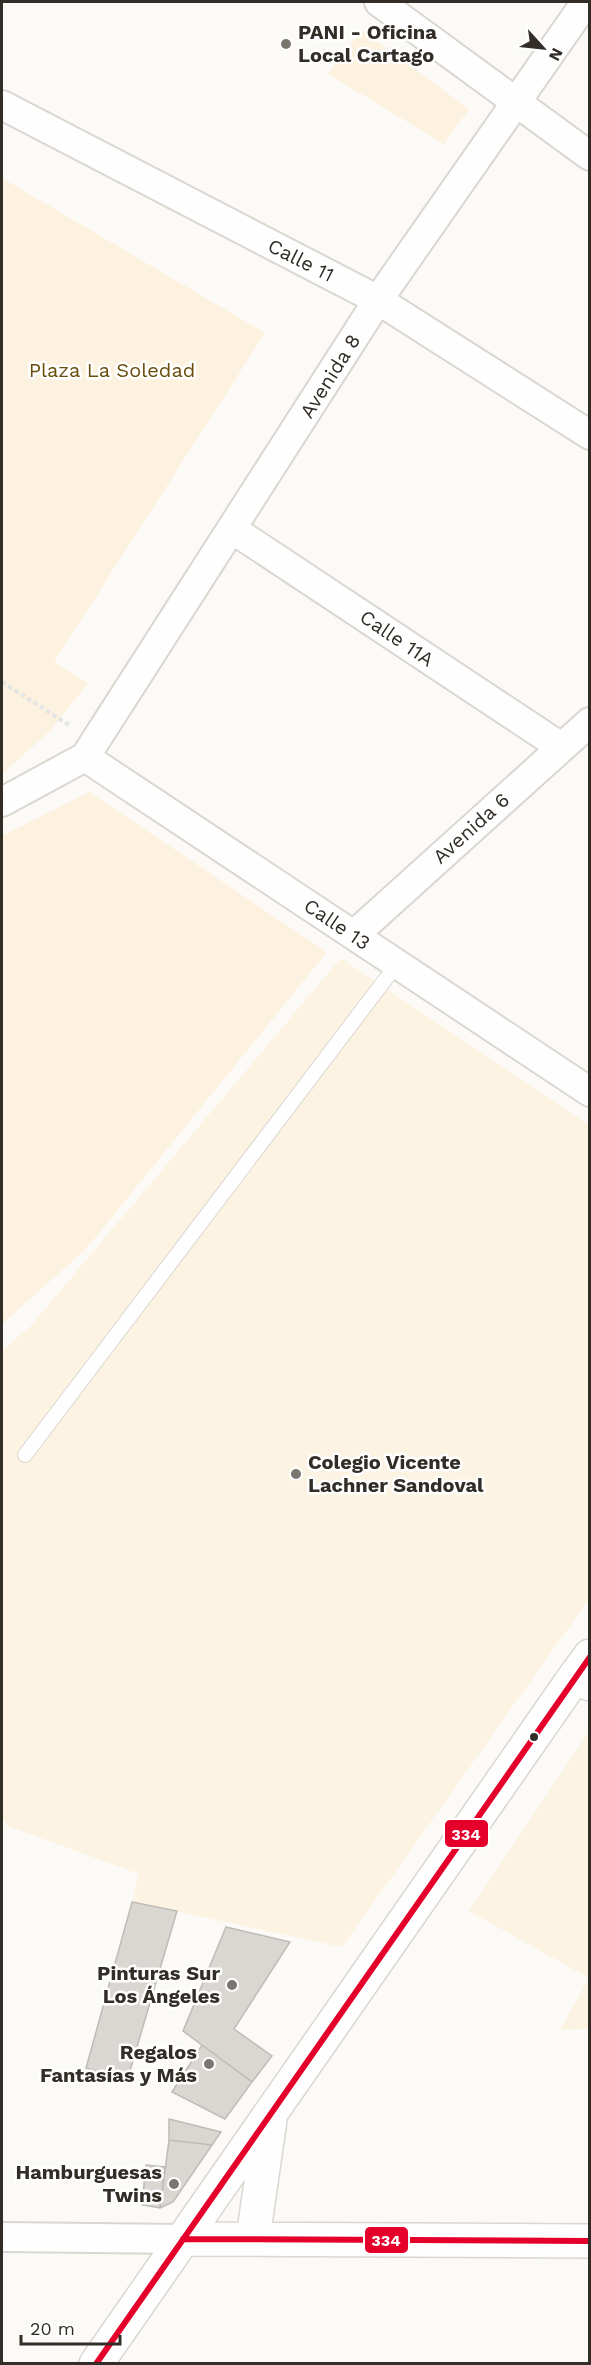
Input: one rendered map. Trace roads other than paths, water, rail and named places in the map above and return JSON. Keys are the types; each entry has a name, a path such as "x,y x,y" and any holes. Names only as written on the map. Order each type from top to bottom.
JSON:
{"main road":[{"path":"96,2364 271,2112 585,1672"},
{"path":"254,2238 271,2112"},
{"path":"183,2239 590,2241"}],"street":[{"path":"379,2 590,156"},
{"name":"Avenida 8","path":"90,749 378,300 586,2"},
{"name":"Calle 11","path":"2,105 378,300 590,435"},
{"name":"Calle 11A","path":"232,530 561,747"},
{"name":"Avenida 6","path":"354,935 590,722"},
{"path":"2,802 90,749"},
{"name":"Calle 13","path":"90,749 354,935 590,1092"},
{"path":"2,2237 183,2239"}],"lane":[{"path":"25,1455 397,964"}],"place":[{"name":"PANI - Oficina Local Cartago","path":"286,44"},
{"name":"Colegio Vicente Lachner Sandoval","path":"296,1474"},
{"name":"Pinturas Sur Los Ángeles","path":"232,1985"},
{"name":"Regalos Fantasías y Más","path":"209,2064"},
{"name":"Hamburguesas Twins","path":"174,2184"}],"park label":[{"name":"Plaza La Soledad","path":"112,370"}]}
